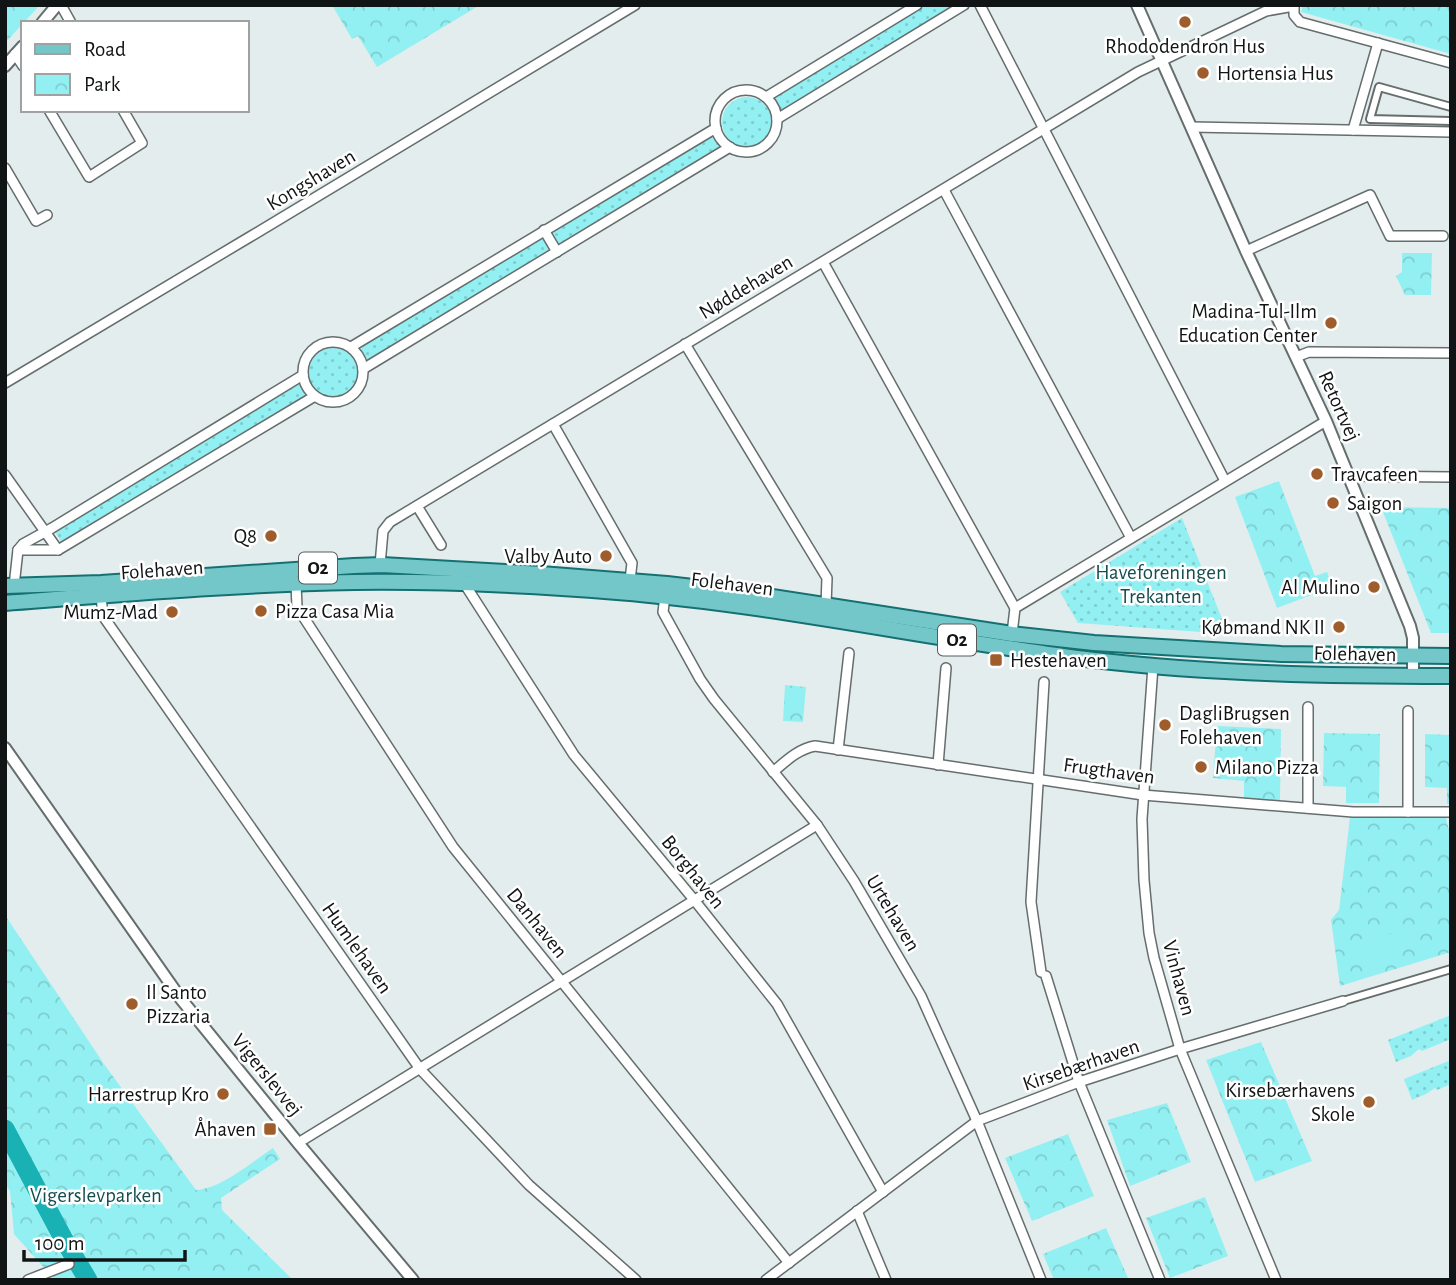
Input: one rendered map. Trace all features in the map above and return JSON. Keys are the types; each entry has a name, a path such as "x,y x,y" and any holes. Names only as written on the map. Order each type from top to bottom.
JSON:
{"main road":[{"name":"Folehaven","path":"9,586 101,583 380,565 630,580 826,605 1012,634 1094,643 1281,654 1451,656"},
{"name":"Folehaven","path":"5,603 296,584 379,582 551,587 665,596 751,607 1047,653 1153,666 1250,673 1451,676"}],"street":[{"path":"44,21 59,5 70,21"},
{"name":"Kongshaven","path":"5,383 635,5"},
{"path":"765,97 917,5"},
{"path":"776,119 964,5"},
{"path":"980,5 1225,481"},
{"name":"Retortvej","path":"1137,5 1350,476 1410,626 1413,638 1413,676"},
{"path":"1294,6 1294,15 1300,22 1451,63"},
{"name":"Nøddehaven","path":"380,565 383,531 390,522 1138,72 1266,11 1294,6"},
{"path":"1353,130 1378,43"},
{"path":"5,66 19,50"},
{"path":"1451,107 1379,87 1370,119 1451,121"},
{"path":"748,90 758,92 771,103 776,119 776,128 767,143 750,151 739,151 730,147 718,135 715,118 717,108 730,94 748,90"},
{"path":"50,112 89,177 142,143 124,112"},
{"path":"1191,127 1451,132"},
{"path":"351,347 716,128"},
{"path":"363,369 730,147"},
{"path":"5,168 36,221 47,215"},
{"path":"944,190 1131,538"},
{"path":"1246,251 1370,195 1390,236 1443,236"},
{"path":"544,230 557,253"},
{"path":"823,262 1015,608 1012,634"},
{"path":"333,341 351,347 357,353 363,369 360,385 349,398 335,402 314,396 306,387 303,375 303,364 308,354 316,346 333,341"},
{"path":"685,344 827,578 826,605"},
{"path":"1296,357 1309,352 1451,353"},
{"path":"9,586 18,550 23,544 303,375"},
{"path":"18,550 58,550 314,396"},
{"path":"1015,608 1326,421"},
{"path":"553,424 632,563 630,580"},
{"path":"5,475 58,550"},
{"path":"1350,476 1451,477"},
{"path":"417,506 441,545"},
{"name":"Borghaven","path":"464,583 574,755 777,1004 883,1192"},
{"name":"Danhaven","path":"296,584 297,607 453,847 789,1263"},
{"name":"Humlehaven","path":"101,596 103,616 420,1069 529,1185 636,1280"},
{"name":"Urtehaven","path":"665,596 663,612 700,679 817,825 854,881 921,996 977,1121 1041,1280"},
{"path":"838,750 849,653"},
{"name":"Vinhaven","path":"1153,666 1143,794 1142,848 1149,933 1180,1049 1276,1280"},
{"path":"938,765 946,668"},
{"path":"1044,682 1031,902 1044,974 1079,1082 1160,1280"},
{"path":"1308,708 1308,808"},
{"path":"1408,711 1408,812"},
{"name":"Frugthaven","path":"773,772 798,752 815,746 1143,794 1353,812 1451,812"},
{"name":"Vigerslevvej","path":"5,748 180,999 413,1280"},
{"path":"298,1143 817,825"},
{"name":"Kirsebærhaven","path":"766,1280 977,1121 1079,1082 1180,1049 1451,969"},
{"path":"857,1212 886,1280"},
{"path":"28,1280 69,1264"}],"green space":[{"path":"5,5 40,5 25,21 21,21 21,26 5,43"},
{"path":"332,5 480,5 377,67 358,36 352,39"},
{"path":"927,5 956,5 781,109 775,100 778,94"},
{"path":"1303,5 1451,5 1451,54 1301,12"},
{"path":"747,97 765,104 772,122 765,140 747,147 729,140 722,122 729,104"},
{"path":"711,135 719,143 719,147 558,243 552,231"},
{"path":"540,238 549,250 371,359 367,359 361,350 363,345"},
{"path":"1402,253 1432,253 1431,295 1405,295 1396,276 1402,272"},
{"path":"333,348 351,355 358,373 351,391 333,398 315,391 308,373 315,355"},
{"path":"299,384 306,397 62,543 55,532"},
{"path":"1279,481 1315,576 1327,572 1333,587 1277,608 1235,497"},
{"path":"1381,507 1451,508 1451,633 1431,633"},
{"name":"Haveforeningen Trekanten","path":"1182,518 1228,634 1078,623 1060,592"},
{"path":"785,685 806,687 803,722 783,721"},
{"path":"1217,726 1281,729 1280,801 1244,798 1244,781 1213,778"},
{"path":"1324,733 1380,734 1379,803 1346,803 1346,787 1323,786"},
{"path":"1425,734 1451,735 1451,804 1447,804 1447,788 1425,787"},
{"path":"1350,817 1446,818 1451,839 1451,952 1340,986 1331,920 1339,910"},
{"name":"Vigerslevparken","path":"5,915 104,1064 196,1190 226,1180 273,1148 280,1159 221,1198 222,1210 293,1280 55,1280 14,1234 10,1191 5,1184"},
{"path":"1397,933 1401,958 1361,965 1357,940"},
{"path":"1451,1015 1451,1039 1422,1051 1419,1049 1411,1056 1396,1062 1388,1040"},
{"path":"1261,1042 1312,1161 1255,1182 1206,1060"},
{"path":"1451,1060 1451,1084 1437,1090 1435,1088 1412,1100 1404,1079"},
{"path":"1167,1103 1191,1162 1130,1186 1107,1120"},
{"path":"1068,1134 1094,1196 1032,1221 1005,1158"},
{"path":"1205,1197 1228,1256 1170,1278 1146,1218"},
{"path":"1106,1228 1129,1280 1054,1280 1043,1254"}],"waterway":[{"path":"5,1129 88,1280"}],"place":[{"name":"Rhododendron Hus","path":"1185,22"},
{"name":"Hortensia Hus","path":"1203,73"},
{"name":"Madina-Tul-Ilm Education Center","path":"1331,323"},
{"name":"Travcafeen","path":"1317,474"},
{"name":"Saigon","path":"1333,503"},
{"name":"Q8","path":"271,536"},
{"name":"Valby Auto","path":"606,556"},
{"name":"Al Mulino","path":"1374,587"},
{"name":"Pizza Casa Mia","path":"261,611"},
{"name":"Mumz-Mad","path":"172,612"},
{"name":"Købmand NK II","path":"1339,627"},
{"name":"Hestehaven","path":"996,660"},
{"name":"DagliBrugsen Folehaven","path":"1165,725"},
{"name":"Milano Pizza","path":"1201,767"},
{"name":"Il Santo Pizzaria","path":"132,1004"},
{"name":"Harrestrup Kro","path":"223,1094"},
{"name":"Kirsebærhavens Skole","path":"1369,1102"},
{"name":"Åhaven","path":"270,1129"}]}
